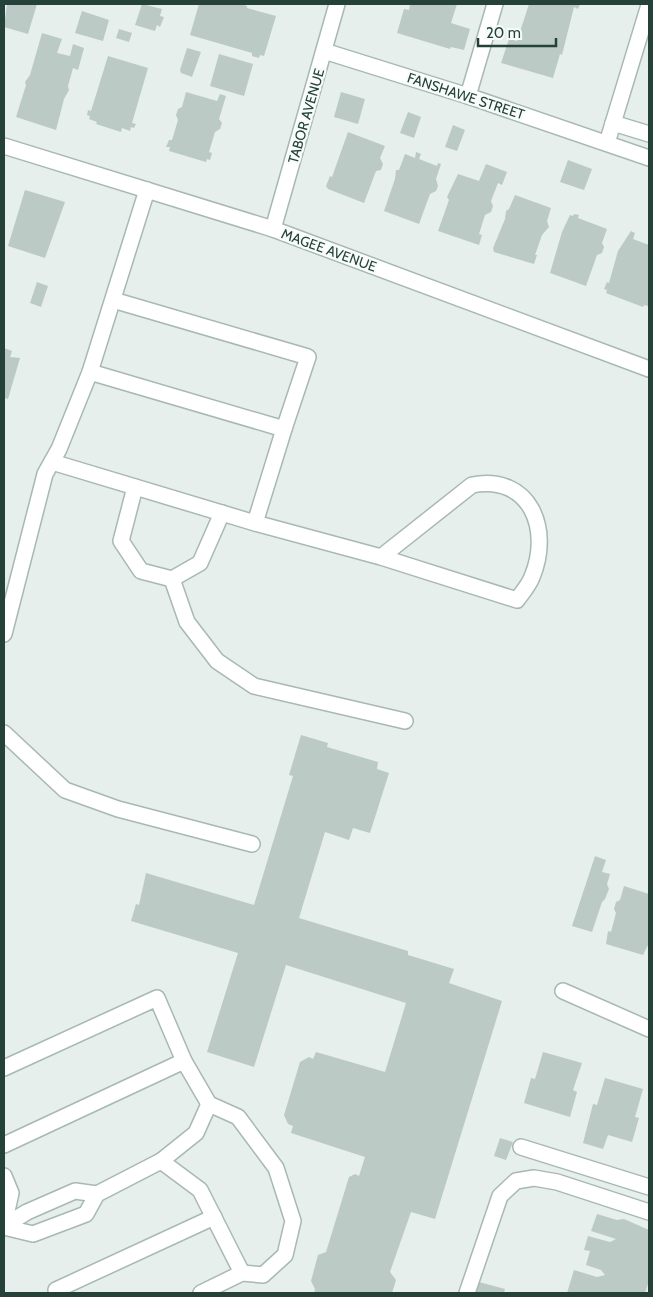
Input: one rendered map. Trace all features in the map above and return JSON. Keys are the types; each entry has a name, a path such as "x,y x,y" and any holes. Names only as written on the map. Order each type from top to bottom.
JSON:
{"street":[{"name":"TABOR AVENUE","path":"273,229 337,4"},
{"path":"468,96 495,4"},
{"path":"607,143 649,5"},
{"name":"FANSHAWE STREET","path":"324,50 468,96 649,158"},
{"path":"613,123 649,134"},
{"name":"MAGEE AVENUE","path":"4,146 273,229 649,369"},
{"path":"4,634 45,474 52,462 90,372 147,190"},
{"path":"113,300 308,357 255,523"},
{"path":"90,372 284,429"},
{"path":"52,462 255,523 381,557 517,600 532,578 538,553 537,527 530,506 514,490 501,484 486,483 472,485 381,557"},
{"path":"135,487 121,541 141,571 172,578 200,563 222,513"},
{"path":"172,578 187,622 217,661 254,686 405,721"},
{"path":"4,732 66,790 118,809 252,844"},
{"path":"563,991 649,1029"},
{"path":"4,1068 157,998 184,1061 209,1104 238,1117 276,1168 293,1221 285,1255 263,1275 242,1273 201,1293"},
{"path":"4,1145 184,1061"},
{"path":"4,1226 33,1234 86,1214 97,1194 161,1161 196,1134 209,1104"},
{"path":"521,1147 649,1187"},
{"path":"161,1161 200,1190 242,1273"},
{"path":"4,1176 11,1193 4,1226"},
{"path":"467,1293 500,1196 516,1181 534,1178 557,1182 649,1212"},
{"path":"4,1226 27,1212 76,1191 97,1194"},
{"path":"58,1293 56,1290 214,1216"}],"building":[{"path":"7,4 37,4 28,34 4,27"},
{"path":"142,4 162,9 160,16 164,17 160,27 157,25 155,31 135,25"},
{"path":"199,4 241,4 247,6 247,8 276,16 264,56 260,55 259,58 252,56 252,53 190,35"},
{"path":"410,4 457,4 451,23 470,29 464,50 451,47 450,49 397,33 404,9 409,10"},
{"path":"529,4 580,4 578,9 574,7 562,55 560,54 553,78 501,63 509,39 517,41"},
{"path":"82,11 109,20 103,41 75,33"},
{"path":"119,29 132,33 129,42 116,38"},
{"path":"42,33 62,39 57,53 70,56 73,44 84,48 78,70 73,68 68,86 69,90 64,99 56,130 16,117 26,85 25,82 30,75"},
{"path":"187,48 201,52 192,77 181,73 180,70"},
{"path":"219,54 253,64 244,96 210,86"},
{"path":"108,56 148,68 132,123 136,124 134,128 131,127 130,131 122,128 121,132 96,124 97,122 89,119 90,116 87,115 88,110 91,111"},
{"path":"186,92 217,101 220,94 226,96 219,119 222,123 220,129 215,132 209,152 212,153 210,160 207,159 206,162 169,151 170,147 166,147 169,140 172,140 178,120 176,115 178,109 182,107"},
{"path":"341,92 365,99 358,124 334,117"},
{"path":"408,112 421,117 414,138 400,133"},
{"path":"453,125 465,130 457,151 445,147"},
{"path":"348,132 385,146 380,158 383,164 381,170 376,171 364,203 328,189 326,186 330,176 332,177"},
{"path":"416,152 421,154 419,159 437,166 438,163 441,164 436,179 438,186 436,191 430,194 419,224 384,211 395,179 396,170 399,170 405,154 415,158"},
{"path":"568,160 592,169 584,190 560,182"},
{"path":"486,164 507,172 502,185 498,183 491,201 493,206 491,212 485,215 479,234 482,235 479,245 438,231 449,200 447,197 458,174 479,181"},
{"path":"25,190 65,202 45,258 8,246"},
{"path":"515,195 551,208 547,221 549,227 542,235 534,264 494,252 493,248 505,219 506,211 509,209"},
{"path":"574,214 579,215 578,218 607,229 602,243 604,247 602,253 597,255 586,286 550,273 562,232 570,215 573,216"},
{"path":"631,231 635,233 633,239 649,245 648,306 644,305 643,307 606,293 607,290 604,289 607,282 609,283 618,251"},
{"path":"37,282 48,286 41,307 30,303"},
{"path":"4,348 12,351 10,357 20,358 8,399 4,398"},
{"path":"301,735 328,743 327,747 378,762 377,769 389,773 370,833 353,828 349,840 325,832 299,918 408,951 408,955 454,969 449,983 502,1001 435,1219 411,1212 390,1272 396,1280 392,1293 314,1293 315,1289 311,1281 318,1255 326,1252 349,1177 355,1174 359,1176 365,1157 291,1133 293,1126 288,1124 284,1115 300,1062 309,1057 313,1059 316,1052 385,1072 406,1003 286,965 254,1067 207,1052 238,953 131,921 136,904 139,905 146,873 254,905 293,776 289,775"},
{"path":"595,856 606,860 602,872 610,874 607,884 609,889 602,902 592,932 572,926"},
{"path":"624,886 649,894 649,943 643,955 606,944 608,931 611,932 616,913 614,909 616,902 620,900"},
{"path":"543,1052 582,1063 573,1090 577,1092 570,1117 524,1103 531,1078 535,1079"},
{"path":"605,1078 643,1089 635,1117 639,1118 632,1142 608,1135 603,1149 583,1143 593,1104 597,1105"},
{"path":"500,1138 513,1142 506,1160 494,1156"},
{"path":"597,1214 617,1220 624,1219 649,1230 649,1281 645,1293 567,1293 574,1270 597,1277 605,1275 601,1270 586,1265 590,1251 584,1250 588,1236 610,1242 616,1239 591,1231"},
{"path":"479,1282 505,1289 504,1293 476,1293"}]}
